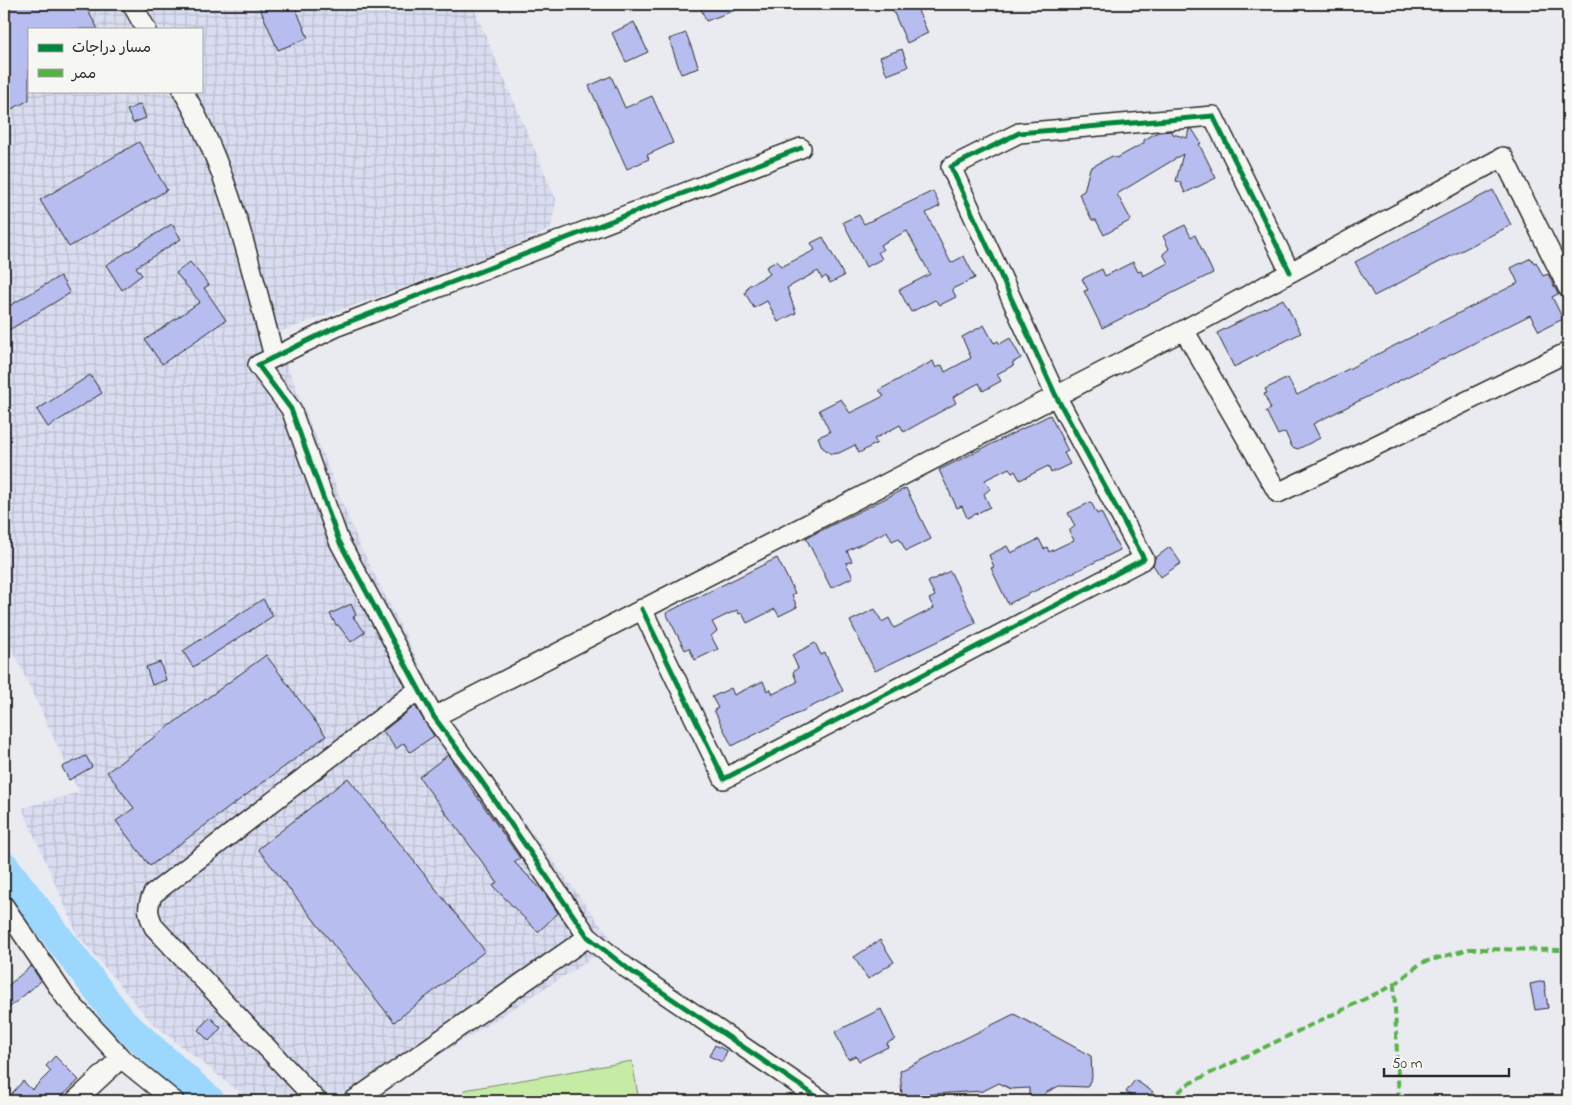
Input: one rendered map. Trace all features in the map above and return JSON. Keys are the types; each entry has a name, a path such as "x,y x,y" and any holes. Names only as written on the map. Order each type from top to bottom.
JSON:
{"street":[{"path":"132,4 145,28"},
{"path":"184,92 202,124 246,248 274,358"},
{"path":"642,609 724,779 1144,560 1056,396 951,167 1020,133 1214,116 1290,272"},
{"path":"801,148 338,326 258,365 291,409 339,541 434,717 480,779 588,938 628,969 823,1101"},
{"path":"434,717 1184,330 1503,157 1568,288"},
{"path":"1184,330 1278,493 1568,352"},
{"path":"316,1101 154,926 148,913 148,905 153,894 419,689"},
{"path":"4,906 66,998 121,1058 174,1101"},
{"path":"354,1101 588,938"},
{"path":"75,1101 121,1058"}],"shaded area":[{"path":"4,4 472,4 556,199 551,229 489,257 274,334 360,546 448,720 615,944 367,1101 251,1101 153,1024 78,936 22,808 79,792 4,632"}],"green space":[{"path":"632,1061 639,1101 466,1101 464,1090"}],"building":[{"path":"4,4 84,4 97,28 28,28 29,100 4,113"},
{"path":"258,4 294,4 308,38 278,50"},
{"path":"699,4 749,4 749,5 706,21"},
{"path":"890,4 915,4 928,33 907,43"},
{"path":"634,22 648,52 626,62 612,33"},
{"path":"686,33 699,68 681,74 669,39"},
{"path":"902,49 908,67 887,75 880,57"},
{"path":"611,76 625,108 652,96 673,143 647,155 649,159 627,169 589,86"},
{"path":"141,104 146,118 133,123 127,110"},
{"path":"1189,129 1192,129 1201,143 1199,144 1216,178 1185,193 1180,182 1176,181 1183,154 1117,194 1131,220 1104,235 1096,220 1092,220 1079,194 1084,191 1090,168 1112,156 1117,158 1144,143 1144,140 1158,132 1172,131 1173,134 1187,138"},
{"path":"139,142 167,190 69,247 40,200"},
{"path":"1493,190 1511,225 1374,296 1355,262"},
{"path":"933,191 940,206 926,213 951,263 964,256 975,278 952,289 956,297 940,305 935,300 911,312 899,290 930,274 907,231 880,245 883,250 878,252 882,259 866,267 843,222 859,215 864,224"},
{"path":"172,224 181,239 136,267 142,275 122,290 106,265"},
{"path":"1185,225 1191,237 1195,235 1213,273 1102,328 1084,291 1088,290 1082,279 1102,269 1105,276 1133,262 1138,272 1141,271 1143,276 1168,263 1163,254 1169,249 1163,236"},
{"path":"823,237 844,276 830,283 826,276 822,279 818,271 787,288 796,313 778,322 767,301 754,308 745,293 748,286 770,274 766,267 777,261 781,267 815,250 811,243"},
{"path":"1531,258 1534,263 1536,262 1543,276 1548,274 1558,294 1552,297 1563,319 1539,331 1530,315 1313,424 1320,438 1298,449 1292,447 1285,432 1278,435 1266,411 1271,409 1264,394 1267,393 1265,389 1288,378 1297,395 1518,283 1511,268"},
{"path":"190,262 209,285 204,288 226,320 162,364 145,340 200,302 176,273"},
{"path":"60,276 70,293 4,333 4,309"},
{"path":"1283,299 1301,333 1234,367 1217,333"},
{"path":"984,325 994,343 998,341 1000,344 1010,338 1021,358 1012,363 1014,365 997,374 1001,381 983,391 979,383 953,397 956,403 904,432 900,425 874,439 877,443 859,453 855,445 839,453 831,454 822,447 818,437 830,432 819,410 841,399 850,413 884,396 879,390 933,361 936,368 942,365 945,372 971,358 962,337"},
{"path":"90,375 102,393 48,427 37,410"},
{"path":"1050,415 1068,451 1064,453 1070,464 1051,473 1048,466 1020,480 1015,471 1012,472 1009,468 985,480 990,489 984,494 990,507 967,518 962,506 957,508 939,470"},
{"path":"906,488 931,539 906,551 899,538 892,541 887,531 847,551 852,561 846,563 853,577 831,588 806,538"},
{"path":"1091,502 1097,514 1101,512 1120,550 1008,604 991,568 994,567 989,555 1007,546 1011,553 1039,539 1044,549 1047,547 1049,552 1074,540 1069,531 1075,526 1068,513"},
{"path":"1170,547 1181,563 1161,577 1153,565 1155,558"},
{"path":"777,558 795,593 792,595 797,607 779,616 775,609 747,623 742,613 739,614 737,610 712,622 717,631 711,636 718,649 695,660 689,648 685,650 666,613"},
{"path":"950,571 976,623 875,671 850,621 875,609 882,622 889,618 894,628 934,608 929,599 935,596 928,582"},
{"path":"263,599 273,616 193,667 183,651"},
{"path":"351,604 356,615 353,617 365,632 351,642 336,625 330,614"},
{"path":"815,643 821,655 825,653 843,691 732,746 714,710 718,708 712,697 731,688 734,695 763,681 767,691 770,689 773,694 797,682 793,672 798,668 792,655"},
{"path":"266,655 326,736 150,866 116,821 134,808 107,772"},
{"path":"160,662 166,680 152,685 146,667"},
{"path":"415,706 434,736 410,752 404,743 396,749 383,731"},
{"path":"448,755 520,858 514,862 543,891 558,913 538,932 493,886 497,882 419,777"},
{"path":"86,756 92,767 69,780 62,767"},
{"path":"348,778 485,951 394,1022 258,849"},
{"path":"880,940 894,962 868,979 854,957"},
{"path":"31,966 41,981 4,1012 4,989"},
{"path":"1544,981 1548,1008 1535,1010 1530,984"},
{"path":"881,1009 895,1039 887,1043 888,1047 859,1061 856,1056 848,1059 835,1032"},
{"path":"1014,1014 1091,1056 1092,1077 1087,1087 1059,1086 1045,1093 1045,1101 1029,1101 1029,1088 1011,1089 999,1083 983,1091 902,1096 900,1071"},
{"path":"210,1017 221,1028 209,1041 198,1030"},
{"path":"715,1045 727,1051 722,1062 709,1056"},
{"path":"55,1056 79,1080 57,1101 5,1101 23,1081 32,1090 51,1071 46,1066"},
{"path":"1135,1080 1153,1092 1146,1101 1139,1101 1126,1092"}],"waterway":[{"path":"4,866 123,1023 210,1101"}],"marked path":[{"path":"1394,985 1421,963 1469,949 1568,950"},
{"path":"1170,1101 1186,1085 1394,985 1399,1101"}],"cycle path":[{"path":"642,609 724,779 1144,559 1056,396 951,167 1019,133 1213,116 1290,272"},
{"path":"801,148 338,326 258,365 291,409 339,541 434,717 480,779 588,937 628,969 823,1101"}]}
